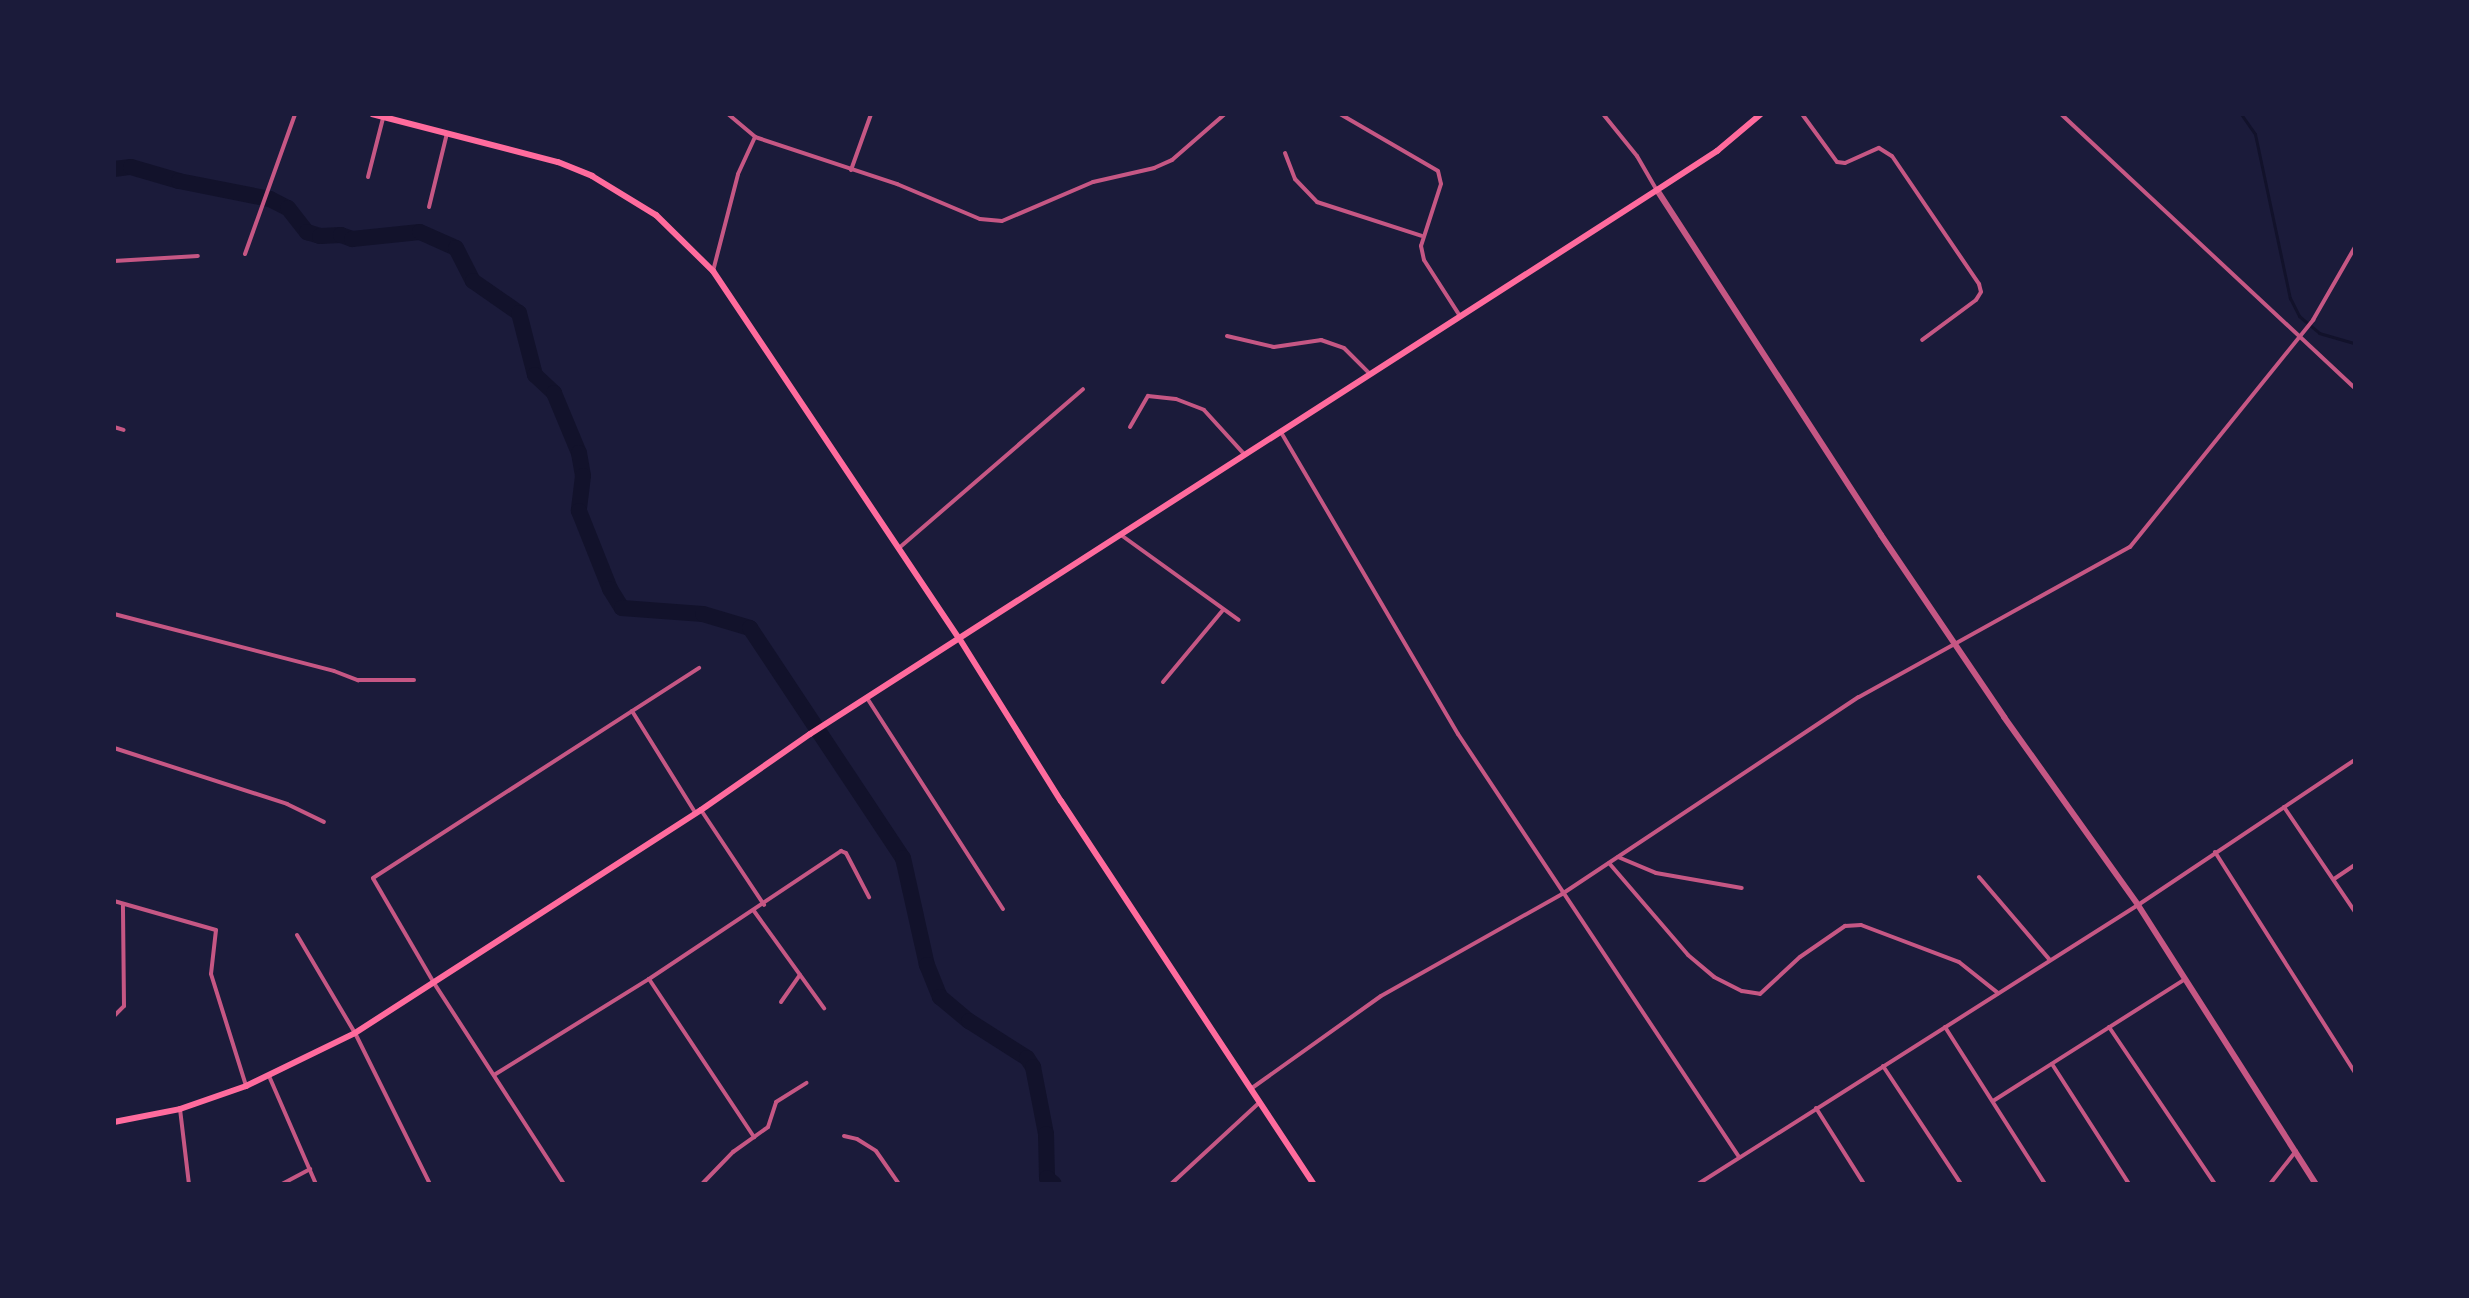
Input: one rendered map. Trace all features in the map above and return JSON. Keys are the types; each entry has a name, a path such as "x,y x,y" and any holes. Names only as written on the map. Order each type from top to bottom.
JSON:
{"main road":[{"path":"372,114 558,162 592,176 656,215 713,271 959,638 1314,1184"},
{"path":"114,1122 180,1109 246,1086 355,1033 698,812 810,734 1282,434 1717,151 1761,114"}],"street":[{"path":"245,254 295,114"},
{"path":"728,114 755,137 980,219 1002,221 1093,182 1154,168 1172,160 1225,114"},
{"path":"851,170 871,114"},
{"path":"1340,114 1438,171 1441,184 1422,236 1424,260 1460,317"},
{"path":"1603,114 1637,156 1881,535 2004,717 2138,905 2316,1184"},
{"path":"1802,114 1837,162 1845,163 1879,148 1892,156 1979,284 1981,292 1976,300 1922,340"},
{"path":"2061,114 2302,334 2355,388"},
{"path":"368,177 384,117"},
{"path":"429,207 447,133"},
{"path":"713,271 738,174 755,137"},
{"path":"1285,153 1295,179 1317,202 1422,236"},
{"path":"1252,1088 1381,996 1562,894 1846,705 2130,547 2313,320 2355,247"},
{"path":"114,261 198,256"},
{"path":"1227,336 1274,347 1321,340 1344,348 1370,374"},
{"path":"899,548 1023,445 1083,389"},
{"path":"1130,427 1148,396 1176,399 1204,410 1246,456"},
{"path":"114,427 124,430"},
{"path":"1282,434 1458,734 1739,1157"},
{"path":"1121,535 1239,620"},
{"path":"1163,682 1224,609"},
{"path":"114,614 334,671 358,680 414,680"},
{"path":"564,1184 434,983 373,878 699,668"},
{"path":"867,698 1003,909"},
{"path":"632,711 764,905"},
{"path":"114,748 287,804 324,822"},
{"path":"1698,1184 2138,905 2355,760"},
{"path":"2284,807 2355,912"},
{"path":"494,1075 764,905 841,851 846,853 869,897"},
{"path":"2215,852 2355,1073"},
{"path":"1618,857 1656,873 1742,888"},
{"path":"1609,863 1688,955 1714,977 1742,991 1760,994 1811,949 1845,926 1861,925 1959,962 1998,993"},
{"path":"2334,879 2355,865"},
{"path":"1979,877 2020,920 2050,960"},
{"path":"114,901 216,930 211,974 246,1086"},
{"path":"114,1016 124,1006 123,904"},
{"path":"754,911 824,1008"},
{"path":"297,935 355,1033 430,1184"},
{"path":"781,1002 800,975"},
{"path":"649,979 754,1137"},
{"path":"1993,1101 2185,979"},
{"path":"1945,1027 2045,1184"},
{"path":"2109,1027 2215,1184"},
{"path":"2052,1064 2129,1184"},
{"path":"1883,1066 1961,1184"},
{"path":"269,1076 316,1184"},
{"path":"702,1184 733,1152 772,1123 776,1102 807,1083"},
{"path":"1171,1184 1260,1102"},
{"path":"1816,1108 1864,1184"},
{"path":"180,1109 189,1184"},
{"path":"844,1136 857,1139 876,1151 899,1184"},
{"path":"2270,1184 2296,1151"},
{"path":"282,1184 310,1169"}],"waterway":[{"path":"2241,114 2255,134 2290,298 2299,316 2319,333 2355,343"},
{"path":"114,169 131,167 179,181 270,199 288,208 307,232 320,236 341,235 352,239 420,232 456,248 473,281 519,313 535,375 554,393 579,453 583,476 579,511 610,589 622,608 703,614 750,628 903,858 927,965 940,997 969,1021 1027,1058 1033,1067 1046,1134 1047,1178 1054,1184"}]}
